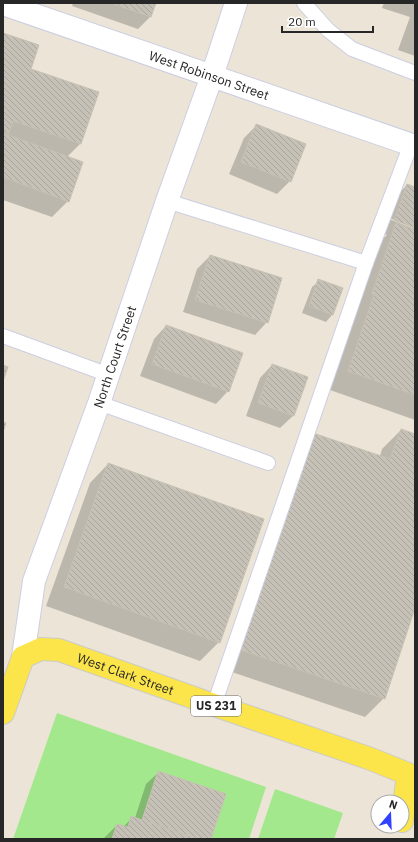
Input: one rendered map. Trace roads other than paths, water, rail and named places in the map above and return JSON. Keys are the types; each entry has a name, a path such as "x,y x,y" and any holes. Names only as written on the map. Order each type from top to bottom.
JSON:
{"main road":[{"name":"West Clark Street","path":"23,657 41,649 59,650 371,759 408,774 406,794"},
{"name":"North Court Street","path":"3,713 23,657"}],"street":[{"name":"North Court Street","path":"23,657 34,582 99,403 236,3"},
{"name":"West Robinson Street","path":"3,4 413,145"}],"lane":[{"path":"304,3 328,30 352,49 415,73"},
{"path":"214,705 366,264 413,145"},
{"path":"167,201 366,264"},
{"path":"3,336 109,374"},
{"path":"99,403 268,462"}]}
